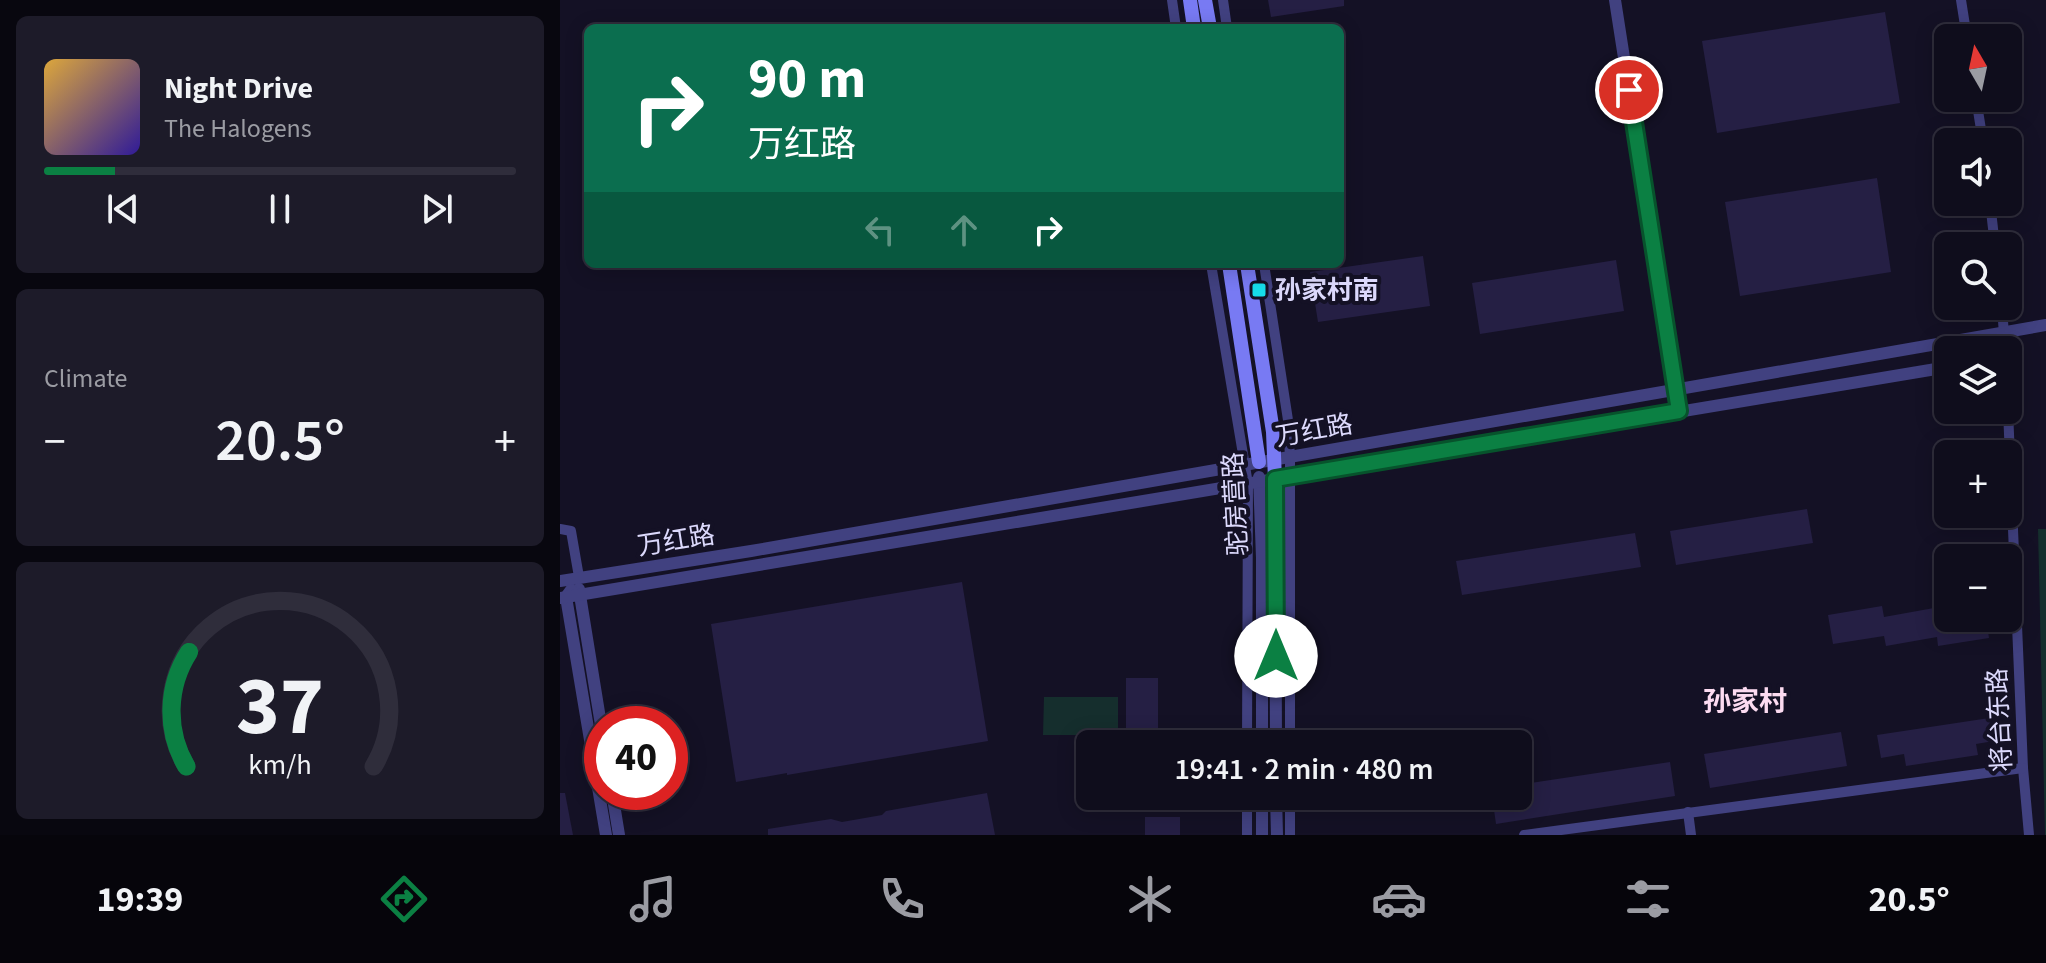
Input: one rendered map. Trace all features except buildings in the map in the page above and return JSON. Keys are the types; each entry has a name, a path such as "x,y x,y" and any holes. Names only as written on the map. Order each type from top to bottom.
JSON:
{"main road":[{"path":"1190,0 1193,24"},
{"path":"1205,0 1209,24"},
{"name":"驼房营路","path":"1229,268 1252,464"},
{"name":"驼房营路","path":"1248,268 1273,432 1275,479"}],"street":[{"path":"1172,0 1175,24"},
{"path":"1223,0 1226,24"},
{"path":"1615,0 1679,411"},
{"path":"1961,0 1965,24"},
{"path":"1212,268 1252,464"},
{"path":"1265,268 1288,420 1291,477 1290,730"},
{"path":"2004,320 2005,336"},
{"name":"万红路","path":"560,581 751,551 2046,325"},
{"path":"2001,336 2005,332"},
{"name":"万红路","path":"569,596 1934,369"},
{"name":"将台东路","path":"2009,424 2023,768 2029,835"},
{"name":"驼房营路","path":"1252,464 1262,573 1262,730"},
{"name":"驼房营路","path":"1275,479 1276,730"},
{"path":"1247,730 1253,483"},
{"path":"560,529 571,531 579,577 569,596 606,835"},
{"path":"569,596 596,706"},
{"path":"1524,835 2023,768"},
{"path":"615,810 619,835"},
{"path":"1247,810 1247,835"},
{"path":"1262,810 1262,835"},
{"path":"1276,810 1277,835"},
{"path":"1290,810 1290,835"},
{"path":"1688,812 1691,835"}],"green space":[{"path":"2038,529 2046,529 2046,835 2045,835"},
{"path":"1044,697 1118,697 1118,730 1076,730 1076,735 1043,735"}],"place":[{"name":"孙家村南","path":"1259,290"}],"district":[{"name":"孙家村","path":"1745,701"}],"route":[{"path":"1276,656 1275,479 1679,411 1629,90"}]}
